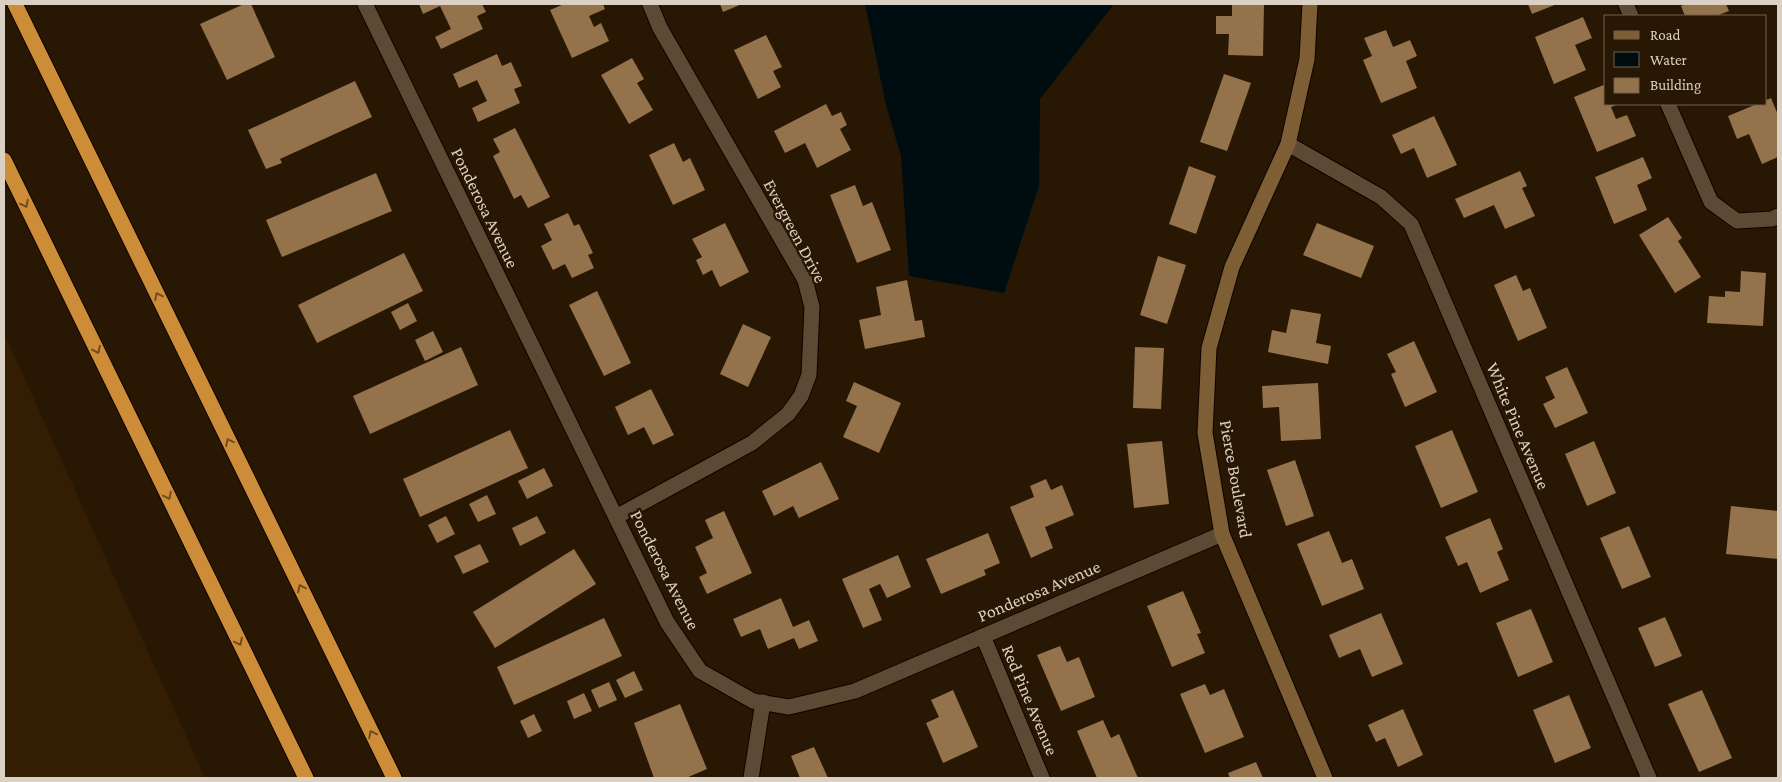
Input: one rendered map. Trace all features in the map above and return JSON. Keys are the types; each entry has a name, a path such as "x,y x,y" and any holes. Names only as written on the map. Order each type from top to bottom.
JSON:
{"highway":[{"path":"15,4 394,778"},
{"path":"4,160 306,778"}],"street":[{"name":"Ponderosa Avenue","path":"365,4 667,622 700,671 754,701 789,707 855,691 1222,534"},
{"name":"Evergreen Drive","path":"616,517 752,443 788,414 800,396 809,375 812,330 812,307 805,280 660,28 650,4"},
{"name":"Pierce Boulevard","path":"1310,4 1307,59 1288,144 1232,266 1209,348 1205,433 1222,534 1325,778"},
{"path":"1668,105 1711,202 1737,221 1772,219 1778,216"},
{"name":"White Pine Avenue","path":"1288,144 1382,197 1411,224 1649,778"},
{"name":"Red Pine Avenue","path":"983,636 1042,778"},
{"path":"751,778 762,702"}],"shaded area":[{"path":"4,333 205,778 4,778"}],"water":[{"path":"865,4 1114,4 1040,99 1039,186 1004,293 909,276 901,156 886,105"}],"building":[{"path":"244,4 251,4 275,57 227,80 200,24"},
{"path":"419,4 482,4 486,12 477,16 483,29 441,49 435,37 451,29 440,6 423,14"},
{"path":"564,4 603,4 605,9 589,16 594,27 601,23 609,41 572,58 550,10"},
{"path":"720,4 742,4 723,12"},
{"path":"1232,4 1264,4 1263,56 1228,55 1229,34 1216,34 1216,16 1232,16"},
{"path":"1528,4 1557,4 1532,14"},
{"path":"1686,4 1726,4 1729,11 1719,15 1685,15 1681,6"},
{"path":"1583,17 1592,38 1575,45 1586,70 1554,84 1535,37"},
{"path":"1386,30 1393,47 1410,40 1417,56 1406,61 1417,88 1381,103 1363,60 1372,56 1364,38"},
{"path":"766,35 782,67 773,71 781,87 758,99 734,50"},
{"path":"497,54 502,66 511,62 522,86 514,89 520,103 478,122 472,108 487,101 477,80 459,88 453,74"},
{"path":"632,58 644,79 637,83 653,110 629,124 601,75"},
{"path":"1224,74 1251,83 1227,151 1200,142"},
{"path":"355,81 372,117 280,159 282,163 266,169 248,130"},
{"path":"1604,85 1604,105 1616,105 1611,107 1616,119 1627,115 1636,136 1597,152 1574,97"},
{"path":"1771,98 1778,115 1778,157 1762,164 1749,134 1737,139 1728,116 1755,105 1767,105 1767,100"},
{"path":"826,104 832,116 841,112 847,125 840,129 851,150 817,168 805,143 785,153 774,131"},
{"path":"1434,116 1457,165 1427,178 1414,148 1401,154 1392,135"},
{"path":"515,128 550,197 528,208 521,195 514,199 493,156 500,152 493,139"},
{"path":"674,143 683,162 690,158 705,190 673,205 649,155"},
{"path":"1643,157 1652,178 1637,185 1647,210 1614,224 1595,177"},
{"path":"1189,166 1216,176 1196,234 1169,224"},
{"path":"1520,171 1527,186 1522,188 1535,216 1505,229 1494,205 1464,218 1455,199"},
{"path":"376,173 392,211 282,257 266,220"},
{"path":"855,185 863,206 872,202 891,250 857,263 830,195"},
{"path":"568,213 574,226 579,224 593,253 588,255 594,268 572,278 565,264 553,270 541,246 552,240 544,224"},
{"path":"1668,217 1682,238 1678,241 1701,277 1675,293 1639,235"},
{"path":"725,223 749,272 720,287 712,270 703,275 696,260 702,257 692,239"},
{"path":"1317,223 1374,246 1361,278 1303,255"},
{"path":"404,253 423,291 317,343 298,305"},
{"path":"1158,256 1186,265 1167,324 1140,315"},
{"path":"1741,271 1766,273 1763,326 1707,323 1709,296 1725,297 1725,291 1740,292"},
{"path":"1516,275 1523,291 1530,288 1547,328 1518,341 1494,285"},
{"path":"907,280 915,321 922,320 925,337 865,349 859,320 881,315 876,287"},
{"path":"597,291 631,363 604,376 569,305"},
{"path":"408,303 417,321 400,330 391,312"},
{"path":"1291,309 1321,314 1316,343 1331,346 1328,364 1268,352 1272,330 1286,333"},
{"path":"743,324 771,337 748,387 720,374"},
{"path":"433,331 443,352 425,361 415,340"},
{"path":"1414,341 1437,392 1405,407 1391,374 1396,372 1387,354"},
{"path":"461,347 478,385 370,434 353,396"},
{"path":"1135,347 1164,348 1161,409 1133,408"},
{"path":"1567,367 1588,413 1555,428 1543,404 1555,398 1545,377"},
{"path":"854,382 901,403 879,453 843,437 857,406 846,401"},
{"path":"1318,383 1321,439 1281,441 1279,407 1263,408 1262,386"},
{"path":"651,389 674,435 653,445 644,427 628,435 615,407"},
{"path":"510,430 528,468 420,517 403,479"},
{"path":"1452,430 1478,492 1441,508 1415,446"},
{"path":"1162,441 1169,504 1134,508 1127,444"},
{"path":"1594,441 1616,493 1587,506 1565,454"},
{"path":"1295,460 1314,516 1286,526 1267,470"},
{"path":"821,462 839,499 799,518 793,506 774,516 762,491"},
{"path":"544,468 553,486 527,499 518,481"},
{"path":"1046,479 1051,490 1062,485 1074,515 1045,527 1053,548 1031,558 1010,507 1034,497 1030,486"},
{"path":"487,495 496,514 478,522 469,504"},
{"path":"1731,506 1778,511 1778,559 1726,554"},
{"path":"724,511 752,573 707,594 699,577 707,573 695,547 713,538 705,520"},
{"path":"446,516 455,534 437,543 428,525"},
{"path":"537,516 546,533 520,546 512,528"},
{"path":"1490,518 1503,549 1497,552 1509,580 1480,593 1467,562 1458,566 1445,537"},
{"path":"1629,526 1651,577 1622,589 1600,538"},
{"path":"1329,531 1342,563 1352,559 1364,589 1322,606 1297,544"},
{"path":"988,533 1000,563 984,570 986,575 941,594 926,559"},
{"path":"480,544 489,562 463,574 454,556"},
{"path":"574,549 596,584 495,648 473,612"},
{"path":"898,555 911,587 887,598 880,584 869,589 882,620 863,628 842,579"},
{"path":"1183,591 1201,633 1197,634 1205,653 1172,667 1147,606"},
{"path":"781,598 793,627 809,620 818,641 799,649 794,638 768,649 760,629 741,637 733,619"},
{"path":"1531,609 1553,662 1518,677 1496,623"},
{"path":"1381,613 1403,664 1372,677 1360,649 1339,658 1329,635"},
{"path":"1665,617 1682,656 1655,667 1638,628"},
{"path":"604,618 622,656 514,705 497,667"},
{"path":"1060,646 1067,662 1079,657 1095,697 1061,711 1037,655"},
{"path":"634,671 643,690 625,698 616,680"},
{"path":"609,682 617,700 599,708 591,690"},
{"path":"1205,684 1210,695 1224,689 1244,737 1205,753 1180,694"},
{"path":"953,690 978,747 943,763 926,723 939,717 931,700"},
{"path":"1702,690 1732,758 1699,772 1668,704"},
{"path":"584,693 592,711 574,719 567,701"},
{"path":"1569,695 1591,748 1555,763 1533,710"},
{"path":"680,704 707,769 686,778 654,778 634,723"},
{"path":"1403,709 1423,755 1398,767 1385,738 1376,742 1368,725"},
{"path":"534,714 542,731 528,738 520,721"},
{"path":"1103,720 1111,738 1119,734 1138,778 1097,778 1077,731"},
{"path":"814,747 828,778 800,778 791,756"},
{"path":"1256,762 1263,778 1230,778 1228,773"}]}
